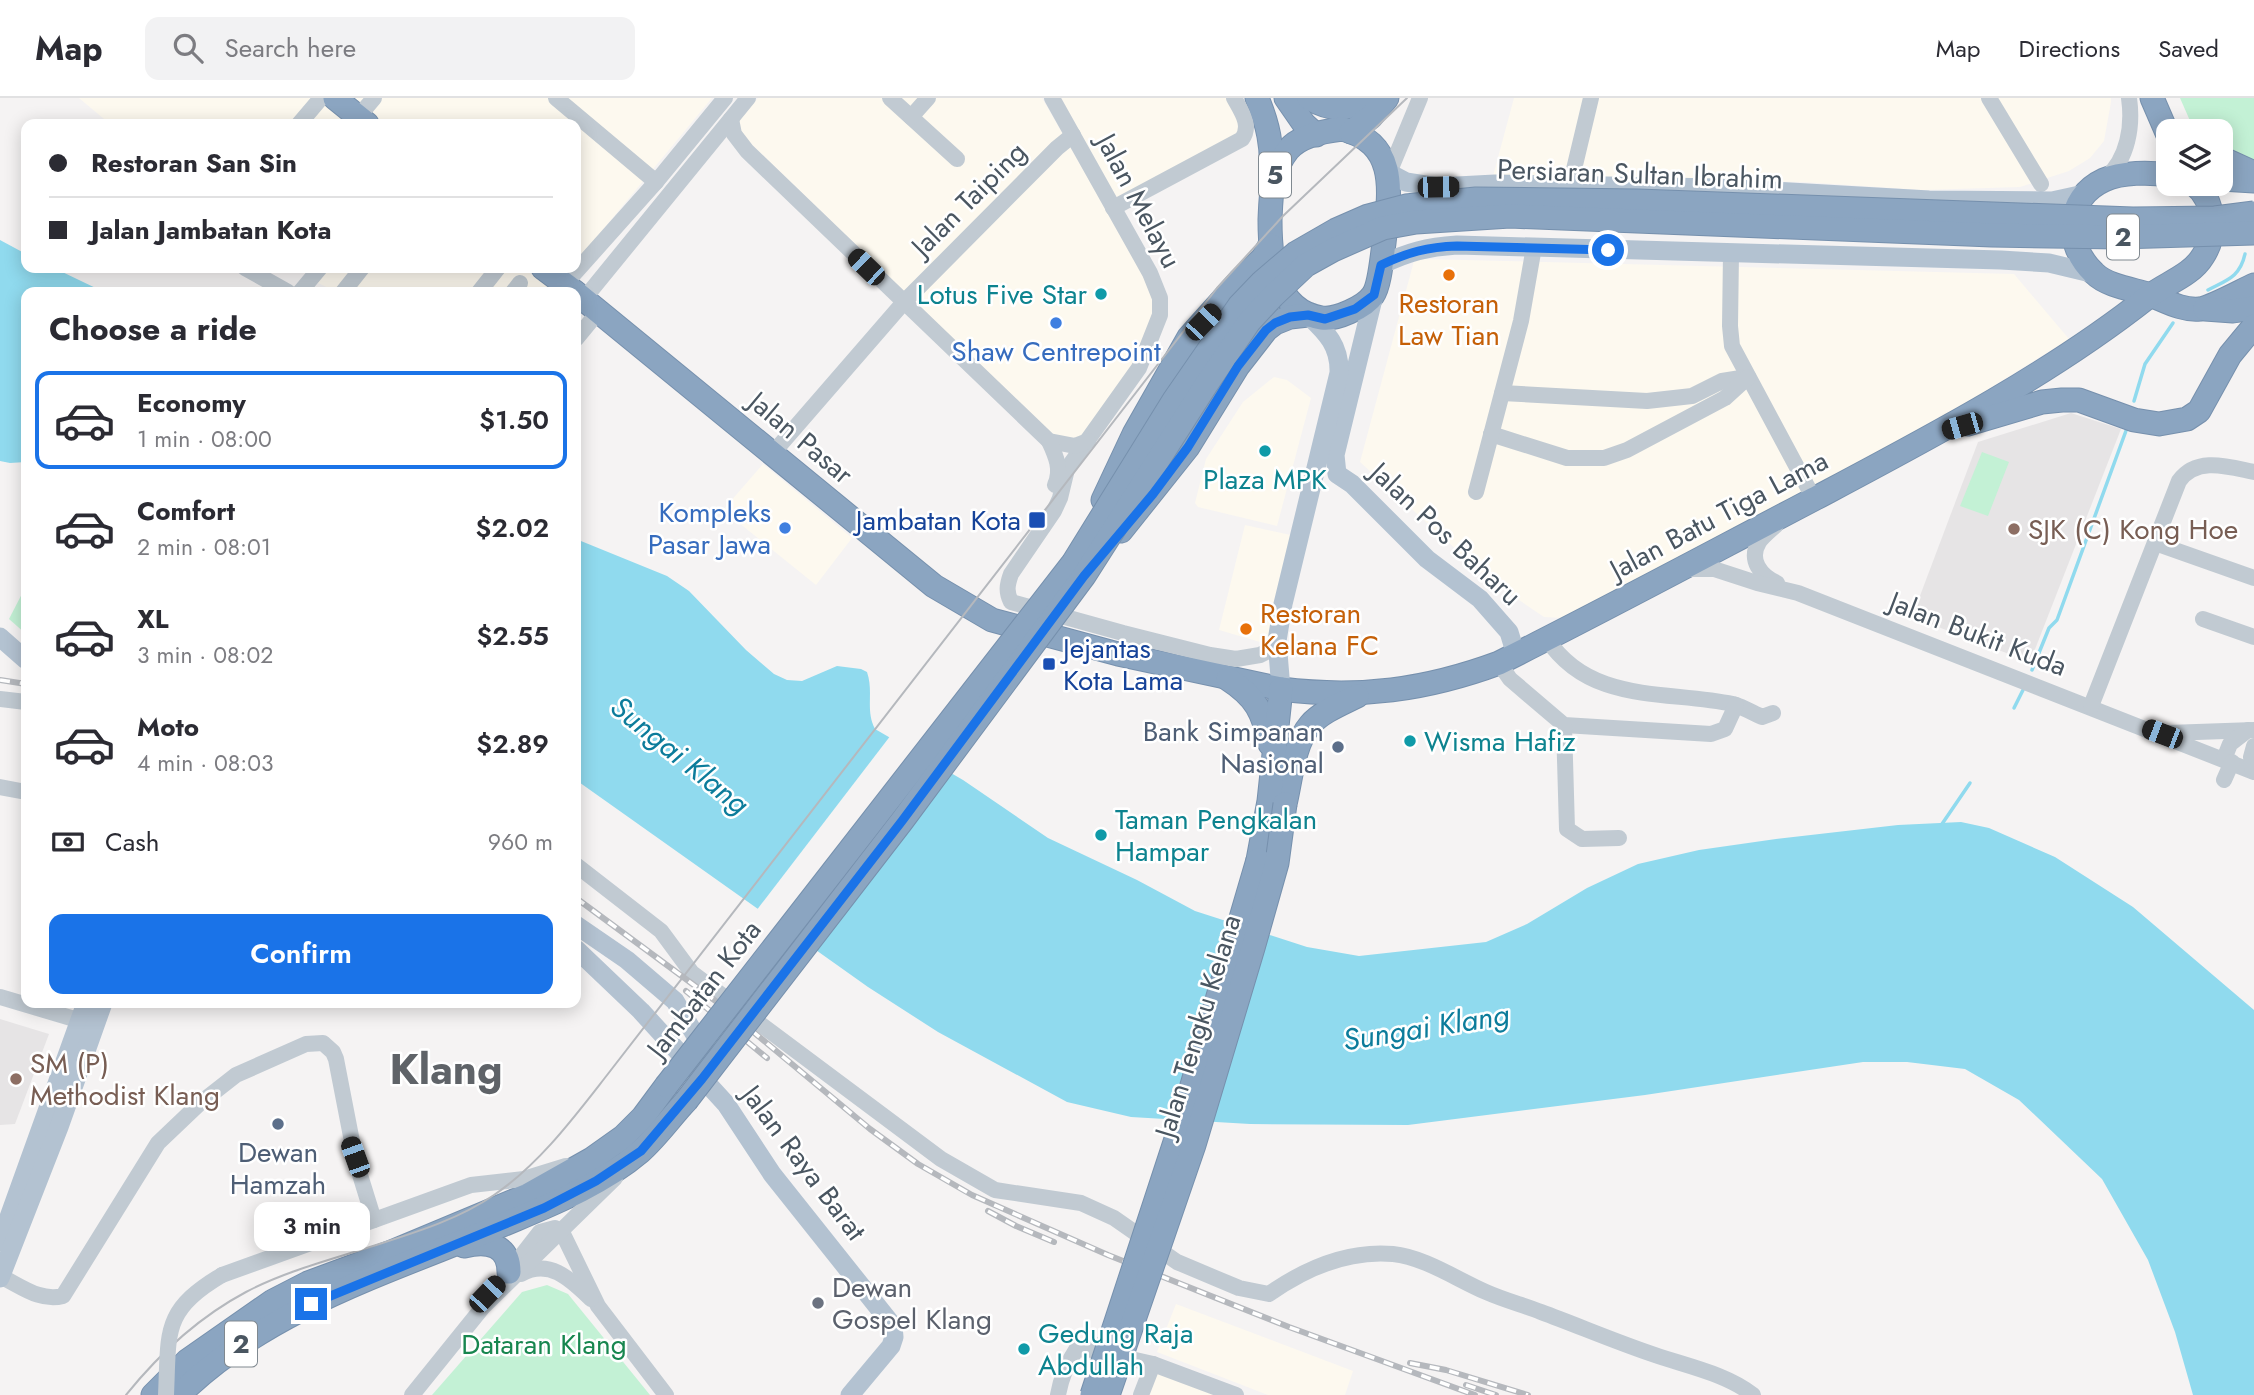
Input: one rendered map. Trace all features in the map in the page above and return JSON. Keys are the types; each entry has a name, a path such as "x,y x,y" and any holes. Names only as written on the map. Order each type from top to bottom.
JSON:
{"highway":[{"path":"335,98 360,119"},
{"name":"5","path":"1257,98 1273,152 1270,245 1272,266 1283,292 1308,315"},
{"name":"5","path":"1286,98 1304,124 1316,135"},
{"path":"1309,98 1322,106 1338,110 1369,98"},
{"path":"1079,569 1153,494 1188,447 1238,366 1275,323 1290,317 1308,315 1325,319 1341,316 1374,295 1381,265 1389,173 1378,150 1351,132 1371,117 1387,98"},
{"path":"2152,98 2161,119"},
{"path":"2164,98 2177,119"},
{"name":"5","path":"1271,185 1288,150 1302,139 1342,129 1351,132"},
{"path":"2233,163 2254,173"},
{"path":"2156,174 2105,180 2084,194 2072,219 2073,239 2085,261 2095,274 2110,282 2172,304 2233,311 2254,308"},
{"path":"2233,180 2254,181"},
{"name":"Jalan Batu Tiga Lama","path":"1281,689 1307,693 1360,694 1422,687 1462,677 1508,659 1942,432 2191,271 2204,256 2213,229 2210,207 2204,196"},
{"name":"Persiaran Sultan Ibrahim","path":"1079,569 1174,400 1239,306 1262,282 1297,253 1336,230 1368,216 1406,206 1476,199 1638,201 1995,225"},
{"name":"2","path":"1995,225 2203,218 2254,213"},
{"name":"2","path":"1995,225 2120,237 2254,233"},
{"path":"1079,569 1134,434 1189,337 1263,258 1270,245"},
{"name":"Jalan Pasar","path":"550,273 568,287"},
{"path":"2200,309 2254,285"},
{"name":"Jalan Pasar","path":"581,297 934,586 992,620 1118,654 1281,689"},
{"path":"1942,432 2042,402 2062,400 2078,400 2134,420 2159,424 2187,419 2199,411 2230,355 2254,326"},
{"name":"Jambatan Kota","path":"592,1158 623,1137 643,1117 1079,569"},
{"name":"Jambatan Kota","path":"641,1151 685,1101 902,821 1079,569"},
{"path":"1219,674 1241,688 1257,704 1265,722 1273,768"},
{"name":"Jalan Tengku Kelana","path":"1108,1395 1194,1145 1277,863 1277,803 1273,768 1281,689"},
{"name":"Jalan Tengku Kelana","path":"1091,1395 1182,1119 1258,860 1302,737 1309,725 1319,717 1360,694"},
{"name":"2","path":"179,1395 247,1340 311,1304 544,1208 607,1174 641,1151"},
{"name":"2","path":"153,1395 187,1361 273,1301 308,1283 389,1253 528,1195 592,1158"},
{"path":"384,1273 468,1244 500,1248 509,1259 510,1276"}],"main road":[{"path":"1389,173 1406,181 1438,187 1494,184 1720,188 1929,200 2052,201 2084,194"},
{"path":"1978,200 2027,208 2042,218 2040,239 2034,247 2001,260"},
{"path":"1381,265 1411,251 1436,246 1534,247 2001,260 2049,263 2095,274"},
{"name":"Jalan Pos Baharu","path":"1374,295 1335,455 1337,474 1352,484 1427,559 1480,599 1509,632 1508,659"},
{"path":"1281,689 1277,641 1288,581 1333,402 1339,362 1335,344 1308,315"},
{"path":"1312,483 1324,475 1337,474"},
{"path":"0,637 21,656"},
{"path":"581,928 627,960 676,1001 701,1041 726,1104"},
{"name":"Jalan Raya Barat","path":"581,954 654,1025 726,1104 772,1174 893,1326 891,1346 850,1395"},
{"path":"654,1025 676,1001"},
{"path":"0,1242 87,1016"},
{"path":"0,1277 59,1127 87,1016"}],"street":[{"path":"303,119 321,98"},
{"path":"363,119 374,98"},
{"path":"556,98 656,181"},
{"path":"581,294 656,181 724,98"},
{"path":"581,295 748,98"},
{"path":"890,98 957,159"},
{"path":"911,117 928,98"},
{"path":"1113,208 1242,139 1246,121 1234,98"},
{"path":"1389,173 1420,98"},
{"path":"1570,186 1591,98"},
{"path":"1989,98 2041,184"},
{"path":"2105,180 2116,169 2126,147 2132,116 2129,98"},
{"name":"Jalan Melayu","path":"1055,99 1150,272 1160,298 1160,315 1139,368 1067,469 1054,512 1011,574 1007,585 1011,603 1210,655 1236,659 1261,655 1270,650 1277,641"},
{"path":"730,119 734,134 747,151 1049,442 1057,458 1059,477 1047,503 1022,539 1002,582 1000,595 1013,624"},
{"name":"Jalan Taiping","path":"773,453 904,302 1073,135"},
{"path":"1476,492 1521,321 1534,247"},
{"path":"1731,254 1732,346 1814,499"},
{"path":"254,273 279,287"},
{"path":"304,287 316,273"},
{"path":"347,287 358,273"},
{"path":"483,287 494,273"},
{"path":"1502,393 1647,401 1692,396 1722,382 1748,377"},
{"path":"1491,434 1567,458 1604,458 1627,450 1725,398 1748,377"},
{"path":"1049,442 1075,446 1088,441"},
{"path":"2091,706 2179,481 2185,473 2205,465 2217,464 2254,472"},
{"path":"1788,513 1759,542 1757,567 1765,578 1798,593"},
{"path":"2155,543 2254,578"},
{"name":"Jalan Bukit Kuda","path":"1678,571 1714,569 1798,593 2253,771"},
{"path":"2203,619 2254,636"},
{"path":"1546,639 1557,655 1576,672 1612,688 1736,705 1762,718 1773,713"},
{"path":"0,645 21,647"},
{"path":"1508,659 1510,679 1564,725 1712,734 1725,729 1736,705"},
{"path":"0,699 21,701"},
{"path":"1564,725 1567,829 1582,839 1619,838"},
{"path":"2162,734 2251,730"},
{"path":"2224,780 2230,744 2251,730"},
{"path":"2253,771 2251,757 2254,746"},
{"path":"0,787 21,791"},
{"path":"581,869 661,931 692,973 941,1159 995,1190 1081,1203 1114,1218 1177,1262 1239,1288 1269,1294 1298,1275 1326,1262 1370,1253 1396,1254 1433,1266 1487,1292 1632,1348 1722,1378 1743,1387 1753,1395"},
{"path":"0,997 21,1001"},
{"path":"61,1008 87,1016"},
{"path":"0,1277 31,1293 50,1298 64,1296 158,1143 198,1104 236,1075 316,1042 326,1045 336,1059 355,1157 374,1220"},
{"path":"562,1232 641,1151"},
{"path":"166,1395 169,1330 177,1313 201,1287 222,1275 471,1185 524,1179 592,1158"},
{"path":"367,1199 401,1209"},
{"path":"573,1252 573,1229 578,1214"},
{"path":"510,1276 540,1232 555,1228 562,1232 598,1306"},
{"path":"412,1395 483,1307 487,1294 510,1276 534,1267 564,1274 598,1306 666,1395"},
{"path":"1058,1395 1062,1375 1076,1350 1087,1349 1153,1364 1236,1395"},
{"path":"1141,1395 1153,1364"}],"shaded area":[{"path":"79,98 316,98 342,119 104,119"},
{"path":"353,98 712,98 581,256 581,119 379,119"},
{"path":"758,98 1042,98 1147,281 1153,299 1153,313 1133,365 1085,435 1075,438 1054,436 740,133 739,121"},
{"path":"1061,98 1226,98 1240,121 1238,136 1118,200"},
{"path":"1514,98 2111,98 2111,102 2104,141 2090,158 2069,171 2020,187 1923,190 1803,182 1493,176"},
{"path":"1423,259 2014,274 2069,339 1942,418 1562,618 1544,617 1491,581 1360,462 1414,261"},
{"path":"304,273 530,273 548,287 326,287"},
{"name":"Plaza MPK","path":"1274,377 1287,380 1311,398 1277,526 1198,507 1195,503 1206,459 1243,402"},
{"name":"SJK (C) Kong Hoe","path":"2071,413 2121,429 2030,662 1912,617 1978,442"},
{"name":"Kompleks Pasar Jawa","path":"763,464 852,538 816,585 723,510"},
{"path":"1245,525 1295,536 1267,644 1219,630"},
{"name":"SM (P) Methodist Klang","path":"0,1019 49,1034 15,1124 0,1125"},
{"path":"1176,1304 1353,1371 1345,1395 1268,1395 1157,1352"},
{"path":"1144,1367 1223,1395 1135,1395"}],"green space":[{"path":"2180,98 2254,98 2254,162 2233,152 2233,119 2189,119"},
{"path":"1982,452 2009,462 1988,516 1960,506"},
{"path":"21,596 21,630 9,619"},
{"name":"Dataran Klang","path":"547,1285 568,1294 650,1395 432,1395 522,1292"}],"water":[{"path":"0,240 21,251 21,273 64,273 94,287 21,287 21,462 0,461"},
{"name":"Sungai Klang","path":"581,541 667,576 689,591 746,650 774,674 787,680 802,681 837,666 867,672 875,729 963,780 1048,838 1195,911 1307,947 1359,956 1486,942 1527,924 1587,888 1638,864 1699,850 1776,839 1898,825 1961,822 1989,828 2055,857 2133,907 2254,1010 2254,1395 2193,1395 2175,1332 2148,1260 2102,1179 2019,1100 1965,1069 1907,1062 1863,1062 1645,1095 1408,1125 1250,1124 1131,1117 1067,1102 938,1032 868,987 581,784"}],"pier":[{"path":"891,735 952,770 813,952 756,911"}],"waterway":[{"path":"2208,290 2236,273 2245,254"},
{"path":"2134,401 2145,364 2173,323"},
{"path":"2032,670 2049,628 2057,620 2127,428"},
{"path":"2014,708 2023,690"},
{"path":"1942,824 1970,783"}],"tram line":[{"path":"126,1395 152,1365 196,1325 246,1292 290,1273 448,1220 494,1195 540,1156 592,1095 1217,288 1283,216 1407,98"}],"railway":[{"path":"0,680 21,683"},
{"path":"581,902 721,1005 870,1129 918,1164 972,1195 1108,1255 1289,1327 1475,1395"},
{"path":"686,991 767,1058"},
{"path":"988,1211 1054,1242"},
{"path":"1410,1363 1446,1370 1528,1395"},
{"path":"1466,1385 1496,1395"}],"place":[{"name":"Restoran Law Tian","path":"1449,275"},
{"name":"Lotus Five Star","path":"1101,294"},
{"name":"Shaw Centrepoint","path":"1056,323"},
{"name":"Plaza MPK","path":"1265,451"},
{"name":"Jambatan Kota","path":"1037,520"},
{"name":"Kompleks Pasar Jawa","path":"785,528"},
{"name":"SJK (C) Kong Hoe","path":"2014,529"},
{"name":"Restoran Kelana FC","path":"1246,629"},
{"name":"Jejantas Kota Lama","path":"1049,664"},
{"name":"Wisma Hafiz","path":"1410,741"},
{"name":"Bank Simpanan Nasional","path":"1338,747"},
{"name":"Taman Pengkalan Hampar","path":"1101,835"},
{"name":"SM (P) Methodist Klang","path":"16,1079"},
{"name":"Dewan Hamzah","path":"278,1124"},
{"name":"Dewan Gospel Klang","path":"818,1303"},
{"name":"Gedung Raja Abdullah","path":"1024,1349"}],"district":[{"name":"Klang","path":"446,1069"}],"route":[{"path":"311,1304 544,1208 596,1181 641,1151 685,1101 902,821 1084,576 1153,494 1188,447 1238,366 1266,330 1290,317 1308,315 1325,319 1341,316 1355,309 1374,295 1381,265 1411,251 1436,246 1608,250"}]}
